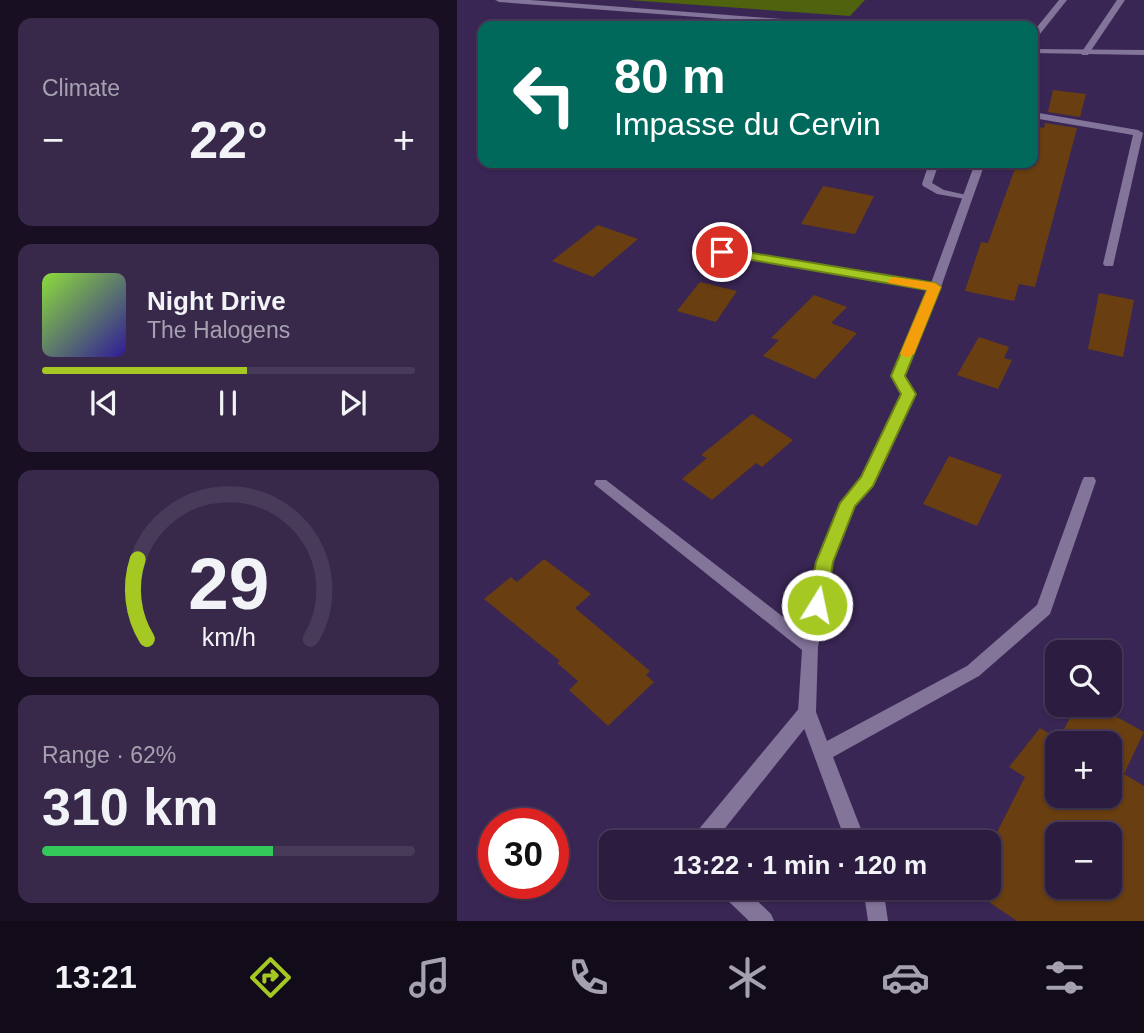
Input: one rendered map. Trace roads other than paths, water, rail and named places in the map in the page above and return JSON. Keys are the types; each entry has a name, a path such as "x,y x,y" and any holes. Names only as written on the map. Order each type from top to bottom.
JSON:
{"street":[{"path":"498,0 780,21"},
{"path":"1038,31 1063,0"},
{"path":"1085,53 1121,0"},
{"path":"1038,51 1144,53"},
{"path":"1038,116 1138,133 1109,264"},
{"path":"932,168 927,184 941,192 967,198"},
{"path":"851,830 807,712 810,647 825,562 848,503 867,481 908,394 898,376 935,287 978,168"},
{"path":"722,252 935,287"},
{"path":"822,753 973,671 1044,610 1089,481"},
{"path":"601,484 810,647"},
{"path":"711,830 807,712"},
{"path":"742,900 764,921"},
{"path":"875,900 878,921"}]}
